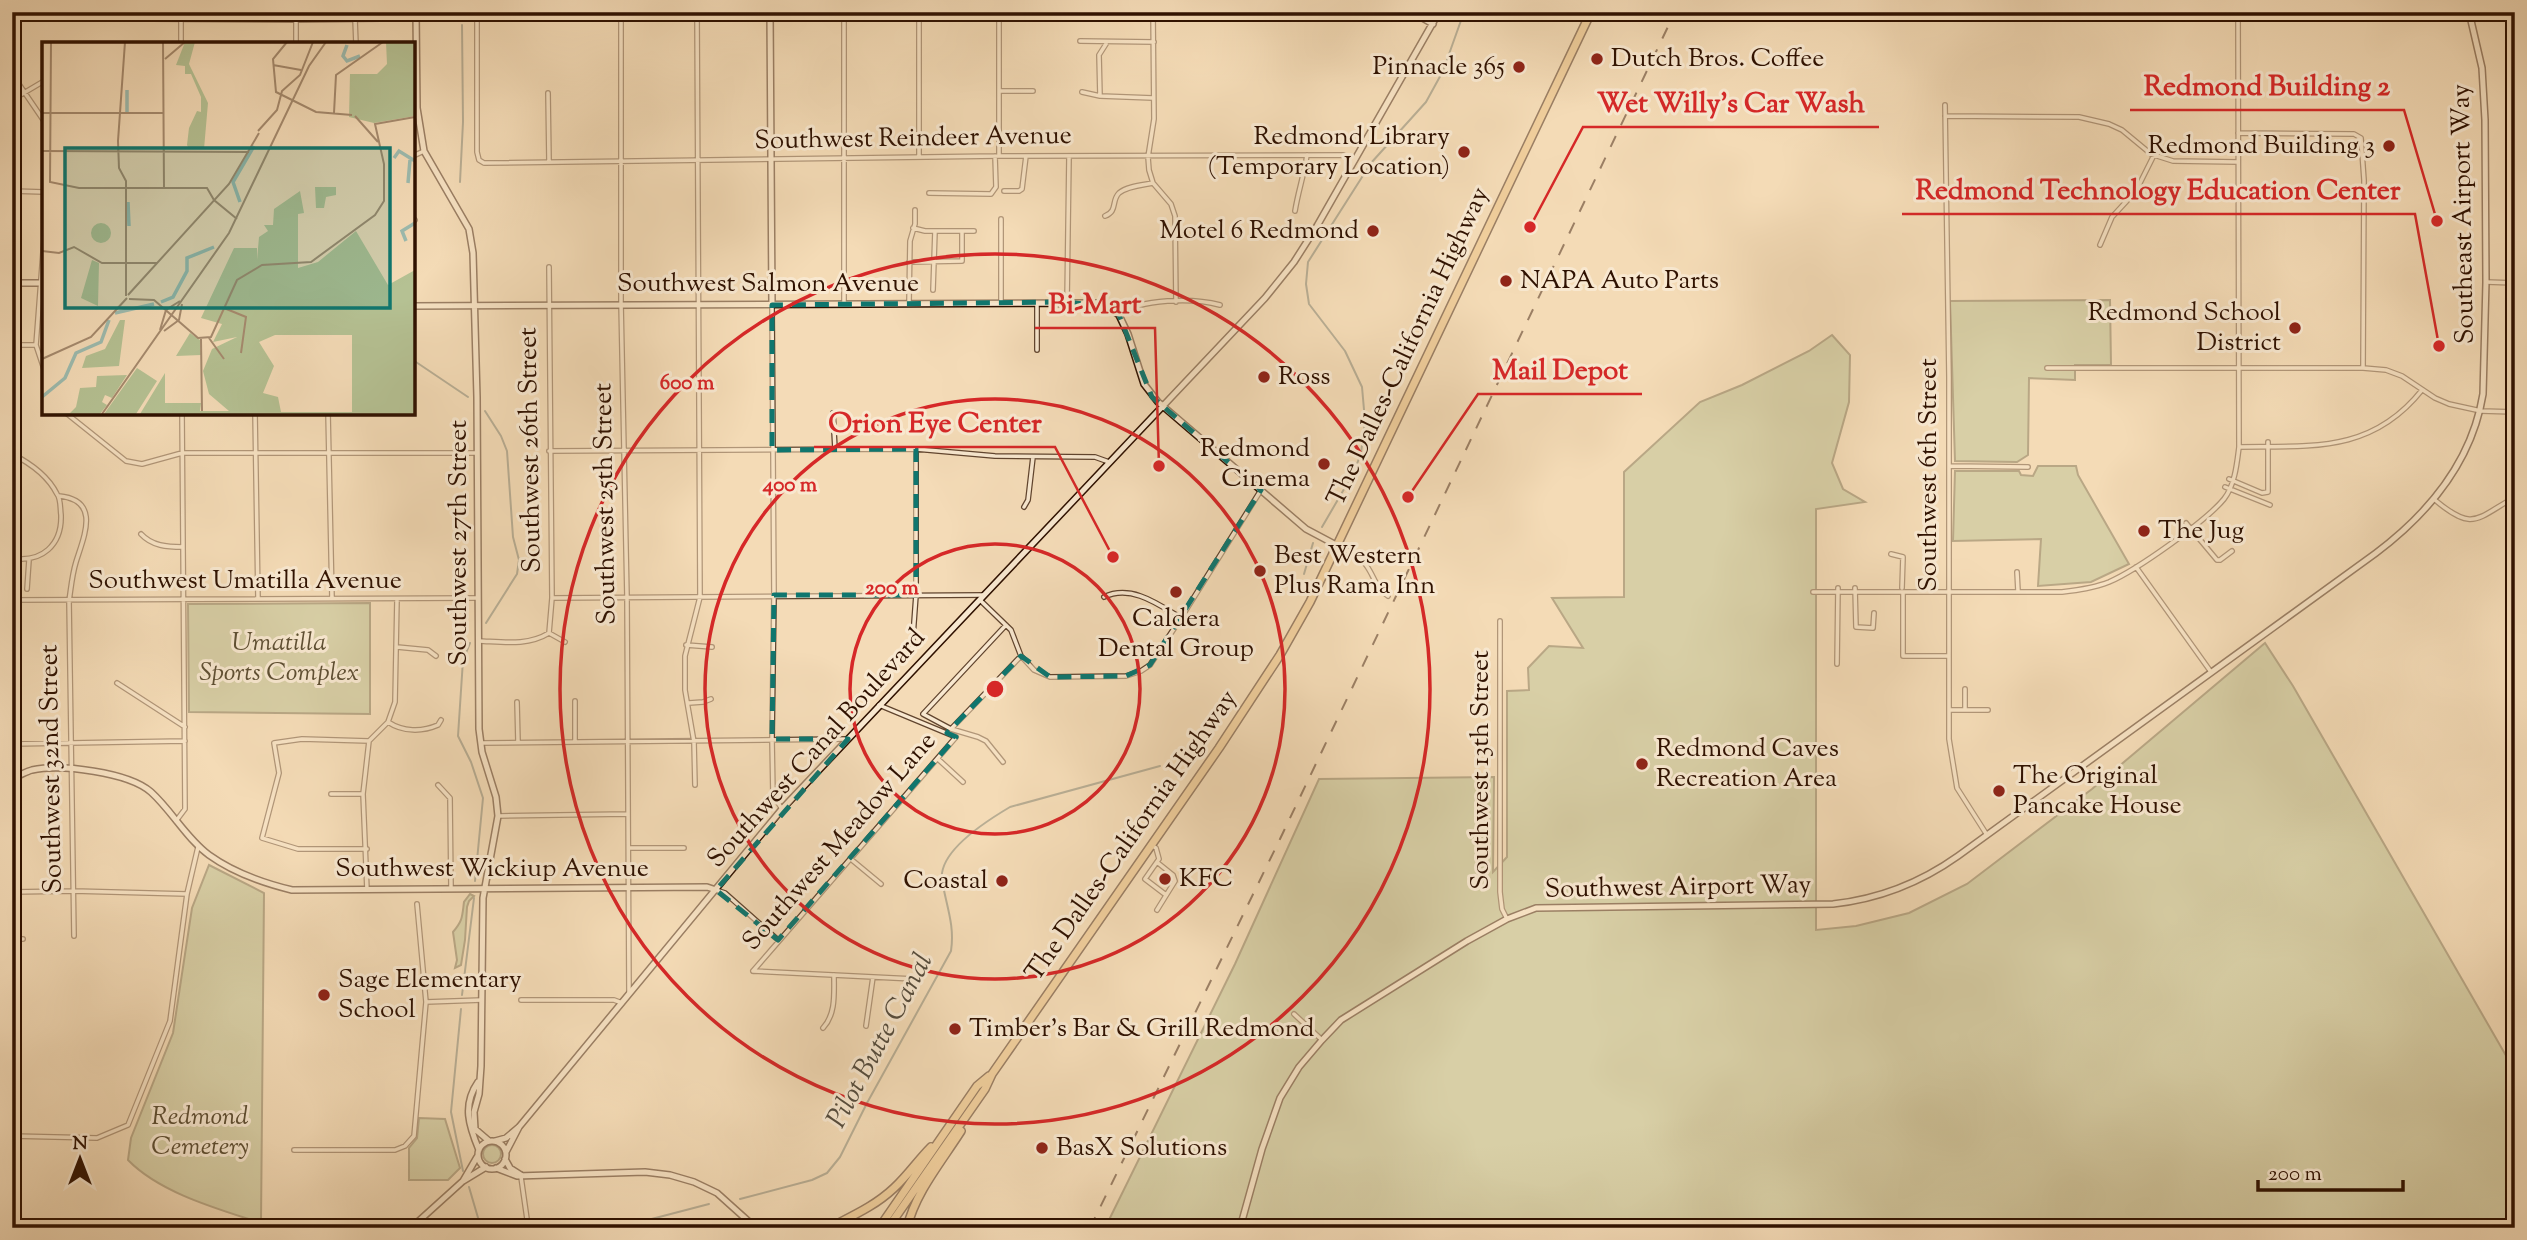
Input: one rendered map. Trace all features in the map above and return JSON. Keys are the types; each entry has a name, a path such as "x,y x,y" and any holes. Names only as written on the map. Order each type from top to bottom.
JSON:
{"highway":[{"name":"The Dalles-California Highway","path":"888,1228 1272,667 1310,602 1591,12"},
{"name":"The Dalles-California Highway","path":"879,1228 977,1086 992,1074"},
{"path":"907,1228 914,1206 964,1127 973,1106"},
{"path":"829,1228 864,1211 881,1199 942,1137"}],"main road":[{"path":"12,18 181,15 355,19 416,15 889,12"},
{"path":"1412,12 1433,24"},
{"name":"Southwest Canal Boulevard","path":"492,1141 506,1138 519,1127 782,808 1163,407 1281,278 1317,226 1439,12"},
{"name":"Southeast Airport Way","path":"2211,672 2397,537 2435,500 2458,465 2480,411 2485,362 2486,282 2483,84 2469,12"},
{"path":"770,13 772,305"},
{"name":"Southwest 27th Street","path":"416,15 417,108 424,150 469,229 473,253 481,743 498,816 485,888 481,1066 474,1121 475,1129 492,1141"},
{"path":"12,283 42,283"},
{"name":"Southwest Salmon Avenue","path":"415,306 1067,302 1104,305 1119,315"},
{"path":"1119,315 1144,384 1152,397 1306,529 1338,546"},
{"name":"Southwest Airport Way","path":"1240,1228 1262,1149 1280,1098 1299,1067 1322,1040 1341,1020 1374,998 1507,919 1536,908 1811,905 1856,901 1886,893 1921,879 1987,835 2211,672"},
{"name":"Southwest Wickiup Avenue","path":"12,778 30,771 71,769 137,783 150,791 198,847 230,868 270,885 292,890 707,887 716,890"},
{"name":"Southwest 27th Street","path":"478,1082 467,1118 478,1152"},
{"path":"496,1168 506,1156 519,1127"},
{"path":"463,1181 463,1176 475,1163 478,1152 492,1141 502,1145 510,1168 521,1175"},
{"path":"478,1152 481,1163 486,1167 517,1176 645,1172 670,1175 694,1182 717,1194 756,1228"},
{"path":"411,1228 463,1181 486,1167"}],"street":[{"path":"919,12 919,157"},
{"path":"929,193 990,194 996,187 999,12"},
{"path":"1153,12 1154,119 1148,157 1153,183 1171,204 1175,216 1176,302"},
{"path":"1812,592 2084,590 2109,582 2136,567 2207,516 2225,497 2237,464 2239,447 2238,12"},
{"path":"844,13 844,302"},
{"name":"Southwest 25th Street","path":"621,14 621,303 627,597 629,995"},
{"path":"695,785 694,742 685,690 686,645 696,618 699,597 697,14"},
{"path":"181,15 181,42"},
{"name":"Southwest Reindeer Avenue","path":"477,15 477,152 479,160 485,163 997,156 1343,155 1355,160"},
{"path":"296,19 296,42"},
{"path":"355,19 356,42"},
{"path":"1080,41 1154,42"},
{"path":"1100,96 1099,55 1108,43"},
{"path":"12,74 42,118"},
{"path":"12,100 42,82"},
{"path":"999,91 1034,91"},
{"path":"1082,92 1100,96 1154,98"},
{"path":"548,93 549,162"},
{"name":"Southwest 6th Street","path":"1945,105 1950,466 1950,746 1958,788 1987,835"},
{"path":"1945,116 2096,119 2122,130 2154,155 2173,161 2238,162"},
{"path":"2238,133 2354,134 2361,138 2364,180 2363,368"},
{"path":"415,155 424,150"},
{"path":"1296,211 1307,155"},
{"path":"2100,245 2112,218 2136,191 2154,155"},
{"path":"1004,191 1019,191 1024,186 1026,156"},
{"path":"1067,302 1069,156"},
{"path":"1105,216 1114,209 1117,195 1121,191 1153,183"},
{"path":"12,191 42,192"},
{"path":"909,302 909,262 915,210"},
{"path":"1001,219 1001,302"},
{"path":"913,228 974,231"},
{"path":"933,290 936,231"},
{"path":"909,262 962,261 962,231"},
{"name":"Southwest 26th Street","path":"549,267 552,598 549,633"},
{"path":"2486,282 2515,284"},
{"path":"42,283 36,345 42,363"},
{"path":"1037,302 1037,350"},
{"path":"1119,315 1138,304 1176,302 1220,305"},
{"path":"772,305 772,739 774,795 782,808"},
{"path":"2515,316 2512,327 2515,339"},
{"path":"12,348 36,345"},
{"path":"2047,368 2386,370 2402,376 2449,404 2480,411 2515,412"},
{"path":"2239,447 2322,446 2357,439 2388,423 2410,405 2422,390"},
{"path":"833,413 835,449"},
{"path":"68,415 126,461 142,464 182,453 478,453"},
{"path":"176,821 185,809 182,415"},
{"path":"255,415 258,599"},
{"path":"328,415 332,598"},
{"path":"2229,479 2262,493 2267,492 2268,442"},
{"path":"549,451 916,449 1033,457 1095,457 1109,462"},
{"path":"912,650 916,595 916,449"},
{"name":"Southwest 32nd Street","path":"12,454 45,476 59,496 77,500 86,517 69,601 74,936"},
{"path":"1024,507 1028,500 1033,457"},
{"path":"1950,466 2028,467"},
{"path":"2225,487 2270,505"},
{"path":"980,600 1011,630 1021,656 1034,670 1050,677 1126,676 1140,671 1150,665 1261,490"},
{"path":"12,558 29,559 40,556 54,544 60,532 59,496"},
{"path":"2435,500 2456,517 2470,520 2483,516 2515,498"},
{"path":"2186,523 2217,560 2232,551"},
{"path":"141,534 149,541 165,547 183,547"},
{"path":"1338,546 1364,562 1377,587 1388,596"},
{"path":"1891,554 1903,557 1903,656 1949,656"},
{"path":"27,589 29,559"},
{"path":"2136,567 2211,672"},
{"path":"2017,572 2018,592"},
{"path":"1837,664 1838,588"},
{"path":"1855,588 1856,627 1873,628 1874,613"},
{"path":"1104,597 1112,592 1136,595 1181,618"},
{"path":"552,598 985,594"},
{"name":"Southwest Umatilla Avenue","path":"12,600 478,598"},
{"path":"367,890 363,794 369,741 388,722 396,702 397,599"},
{"path":"12,600 12,609"},
{"name":"Southwest 13th Street","path":"1500,621 1500,892 1502,909 1507,919"},
{"path":"1003,762 986,741 951,729 923,714 1006,625"},
{"path":"479,641 525,642 538,640 549,633 565,642"},
{"path":"686,645 712,647"},
{"path":"397,647 428,650 436,656"},
{"path":"951,729 1021,656"},
{"path":"117,684 185,727"},
{"path":"1965,689 1965,709"},
{"path":"689,703 711,699"},
{"path":"575,701 575,741"},
{"path":"517,702 518,741"},
{"name":"Southwest Meadow Lane","path":"834,975 753,971 956,737 879,705"},
{"path":"1949,710 1988,710"},
{"path":"388,722 405,729 417,730 438,725 441,720"},
{"path":"367,849 299,849 262,838 279,773 274,743 302,739 369,741"},
{"path":"481,743 848,739"},
{"path":"12,744 185,741"},
{"path":"938,759 963,782"},
{"path":"438,785 450,798 451,888"},
{"path":"331,794 363,794"},
{"path":"498,816 628,814"},
{"path":"1152,845 1156,848 1158,863 1175,878 1157,910"},
{"path":"12,1136 97,1138 128,1125 170,1021 187,894 198,847"},
{"path":"629,848 684,848"},
{"path":"12,849 12,892 187,894"},
{"path":"852,860 881,884"},
{"path":"1158,863 1147,873 1145,879 1166,895"},
{"path":"716,890 725,893 778,940"},
{"path":"294,1150 395,1150 405,1146 414,1136 426,1002 417,904"},
{"path":"12,939 23,939"},
{"path":"823,1028 830,1020 834,975 914,979"},
{"path":"866,1026 873,977"},
{"path":"426,1002 482,1000"},
{"path":"521,1000 614,1000 622,1003"},
{"path":"1294,1014 1322,1040"},
{"path":"521,1175 527,1226"},
{"path":"734,1228 744,1217"},
{"path":"115,1228 123,1228"}],"highlighted area":[{"path":"1067,302 1109,307 1119,315 1152,397 1261,490 1150,665 1126,676 1050,677 1021,656 947,733 956,737 778,940 716,890 848,739 772,739 774,595 916,595 916,449 772,450 772,305"}],"green space":[{"path":"2110,300 2111,365 2075,365 2075,380 2029,378 2028,455 2017,462 1955,461 1950,301"},
{"path":"1832,335 1850,355 1849,402 1832,463 1843,489 1865,502 1816,509 1816,930 1856,926 1909,913 1967,884 2092,789 2265,643 2293,686 2512,1066 2515,1065 2515,1228 1105,1228 1235,964 1319,779 1494,777 1493,872 1507,857 1507,691 1529,690 1528,668 1549,646 1583,648 1552,598 1624,597 1624,472 1700,402 1742,385 1809,351"},
{"path":"2038,466 2076,466 2078,475 2129,564 2091,582 2038,586 2041,539 1953,541 1955,471 2019,471 2021,475 2033,476"},
{"name":"Umatilla Sports Complex","path":"370,603 370,714 189,712 188,604"},
{"name":"Redmond Cemetery","path":"209,865 264,893 261,1223 208,1206 173,1191 141,1172 128,1160 131,1138 173,1033 192,908"},
{"path":"470,894 474,896 467,907 461,965 455,968 457,960 453,932 460,921 464,902"},
{"path":"419,1118 445,1119 460,1168 448,1180 409,1180 409,1148 417,1138"},
{"path":"492,1145 498,1148 501,1154 498,1160 492,1163 486,1160 483,1154 486,1148"}],"waterway":[{"name":"Pilot Butte Canal","path":"1322,527 1354,472 1361,453 1365,421 1362,387 1345,351 1309,304 1306,284 1308,262 1371,163 1426,102 1443,71 1464,12"},
{"path":"460,182 463,122 462,25"},
{"path":"415,361 468,397"},
{"path":"485,411 507,451 513,537 519,560 517,574 486,623"},
{"name":"Pilot Butte Canal","path":"1304,574 1313,543"},
{"path":"470,643 463,660 458,736 471,762 483,798 475,881"},
{"name":"Pilot Butte Canal","path":"740,1199 812,1180 827,1173 840,1157 951,951 951,924 942,880 943,869 956,848 978,828 1010,807 1160,766"},
{"path":"462,995 474,898"},
{"path":"461,1009 451,1112 463,1171"},
{"path":"469,1187 481,1228"},
{"name":"Pilot Butte Canal","path":"617,1228 709,1204"}],"railway":[{"path":"1090,1228 1280,839 1675,12"}],"place":[{"name":"Dutch Bros. Coffee","path":"1597,59"},
{"name":"Pinnacle 365","path":"1519,67"},
{"name":"Redmond Building 3","path":"2389,146"},
{"name":"Redmond Library (Temporary Location)","path":"1464,152"},
{"name":"Redmond Building 2","path":"2437,221"},
{"name":"Wet Willy's Car Wash","path":"1530,227"},
{"name":"Motel 6 Redmond","path":"1373,231"},
{"name":"NAPA Auto Parts","path":"1506,281"},
{"name":"Redmond School District","path":"2295,328"},
{"name":"Redmond Technology Education Center","path":"2439,346"},
{"name":"Ross","path":"1264,377"},
{"name":"Redmond Cinema","path":"1324,464"},
{"name":"Bi-Mart","path":"1159,466"},
{"name":"Mail Depot","path":"1408,497"},
{"name":"The Jug","path":"2144,531"},
{"name":"Orion Eye Center","path":"1113,557"},
{"name":"Best Western Plus Rama Inn","path":"1260,571"},
{"name":"Caldera Dental Group","path":"1176,592"},
{"name":"Redmond Caves Recreation Area","path":"1642,764"},
{"name":"The Original Pancake House","path":"1999,791"},
{"name":"KFC","path":"1165,879"},
{"name":"Coastal","path":"1002,881"},
{"name":"Sage Elementary School","path":"324,995"},
{"name":"Timber's Bar & Grill Redmond","path":"955,1029"},
{"name":"BasX Solutions","path":"1042,1148"}]}
